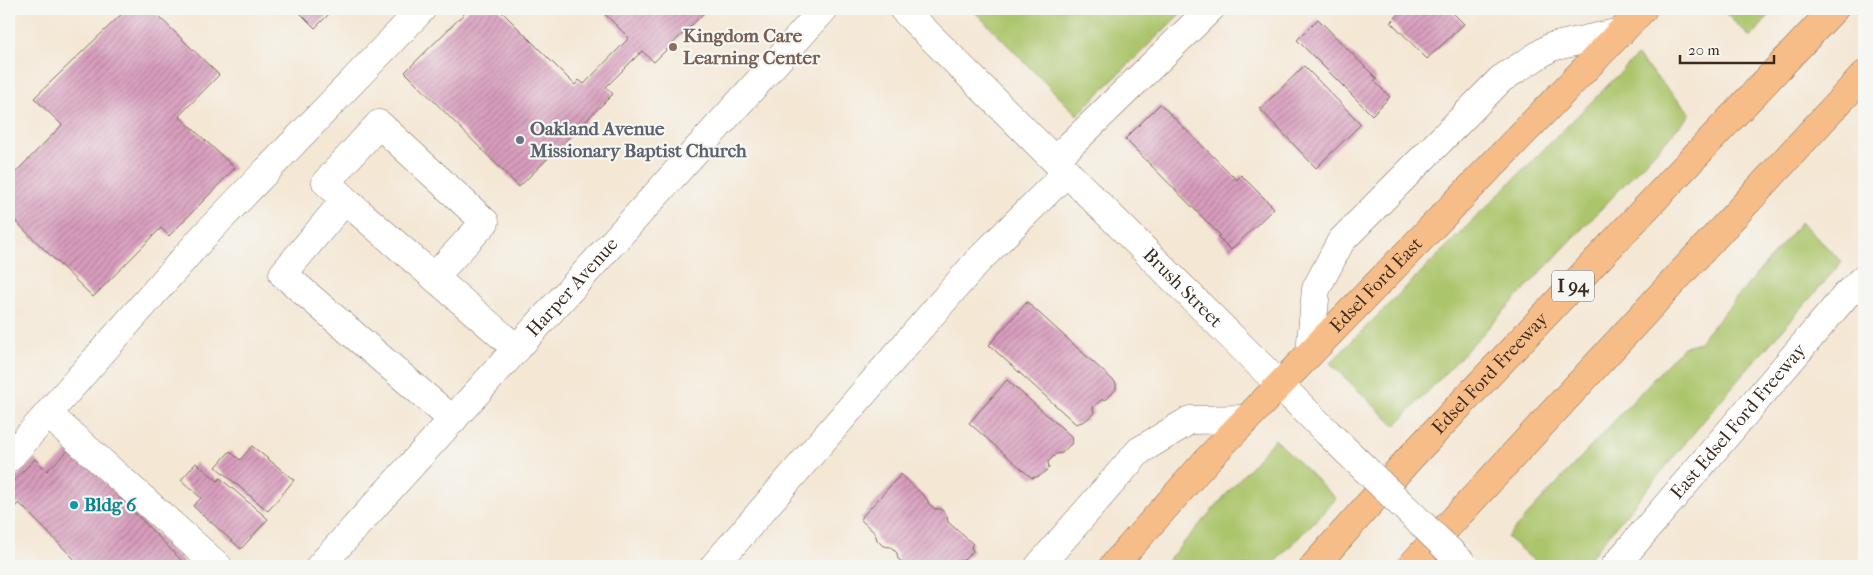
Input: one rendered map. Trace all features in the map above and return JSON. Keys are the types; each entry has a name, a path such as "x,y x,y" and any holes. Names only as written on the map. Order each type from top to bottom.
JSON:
{"main road":[{"name":"Edsel Ford East","path":"1114,566 1207,460 1642,9"},
{"name":"Edsel Ford Freeway","path":"1314,566 1409,460 1834,9"},
{"path":"1411,566 1864,75"}],"street":[{"path":"9,458 203,237 422,9"},
{"name":"Harper Avenue","path":"320,566 824,9"},
{"name":"Brush Street","path":"903,9 1328,433 1465,566"},
{"path":"714,566 1061,166 1210,9"},
{"path":"1310,352 1316,289 1341,241 1501,79 1551,47 1621,32"},
{"path":"434,277 485,222 379,124 326,182 344,200 517,349"},
{"path":"344,200 283,274 453,420"},
{"name":"East Edsel Ford Freeway","path":"1615,566 1846,295 1864,278"},
{"path":"48,414 218,566"},
{"path":"1039,566 1139,451 1190,420 1246,419"}],"green space":[{"path":"972,9 1185,9 1077,115"},
{"path":"1721,9 1774,9 1751,38"},
{"path":"1637,56 1691,114 1395,426 1330,363"},
{"path":"1801,222 1842,262 1731,388 1583,566 1540,566 1507,537 1683,347 1699,342"},
{"path":"1275,439 1336,499 1271,566 1163,566"}],"building":[{"path":"127,9 151,9 219,75 179,116 235,168 169,236 161,228 93,297 9,215 9,179 62,125 34,98"},
{"path":"296,9 334,9 315,28"},
{"name":"Oakland Avenue Missionary Baptist Church","path":"469,9 499,9 575,85 579,80 584,84 629,38 600,9 708,9 654,62 642,51 606,87 613,94 519,187 405,72"},
{"path":"1404,9 1449,9 1464,24 1427,59 1391,22"},
{"path":"1318,19 1377,79 1374,81 1390,97 1372,115 1297,40"},
{"path":"1304,66 1361,124 1316,168 1260,109"},
{"path":"1160,104 1237,180 1241,175 1274,208 1231,250 1218,237 1220,235 1125,139"},
{"path":"1027,302 1116,383 1116,389 1107,399 1101,400 1093,407 1094,413 1085,421 1076,424 989,345"},
{"path":"1007,380 1071,436 1072,443 1062,453 1056,454 1048,462 1049,468 1040,476 1032,478 969,423"},
{"path":"252,446 294,480 268,511 216,467 230,451 240,460"},
{"name":"Bldg 6","path":"71,448 187,566 81,566 19,503 14,508 9,502 9,485 35,459 47,471"},
{"path":"196,463 218,481 220,478 268,519 241,549 193,506 201,498 181,480"},
{"path":"901,474 927,499 929,504 935,509 941,509 947,516 948,522 973,544 971,546 973,551 964,560 959,561 954,566 912,566 905,564 898,559 897,553 891,547 883,546 877,540 875,533 860,519"}],"place":[{"name":"Kingdom Care Learning Center","path":"673,47"},
{"name":"Oakland Avenue Missionary Baptist Church","path":"520,140"},
{"name":"Bldg 6","path":"74,505"}]}
